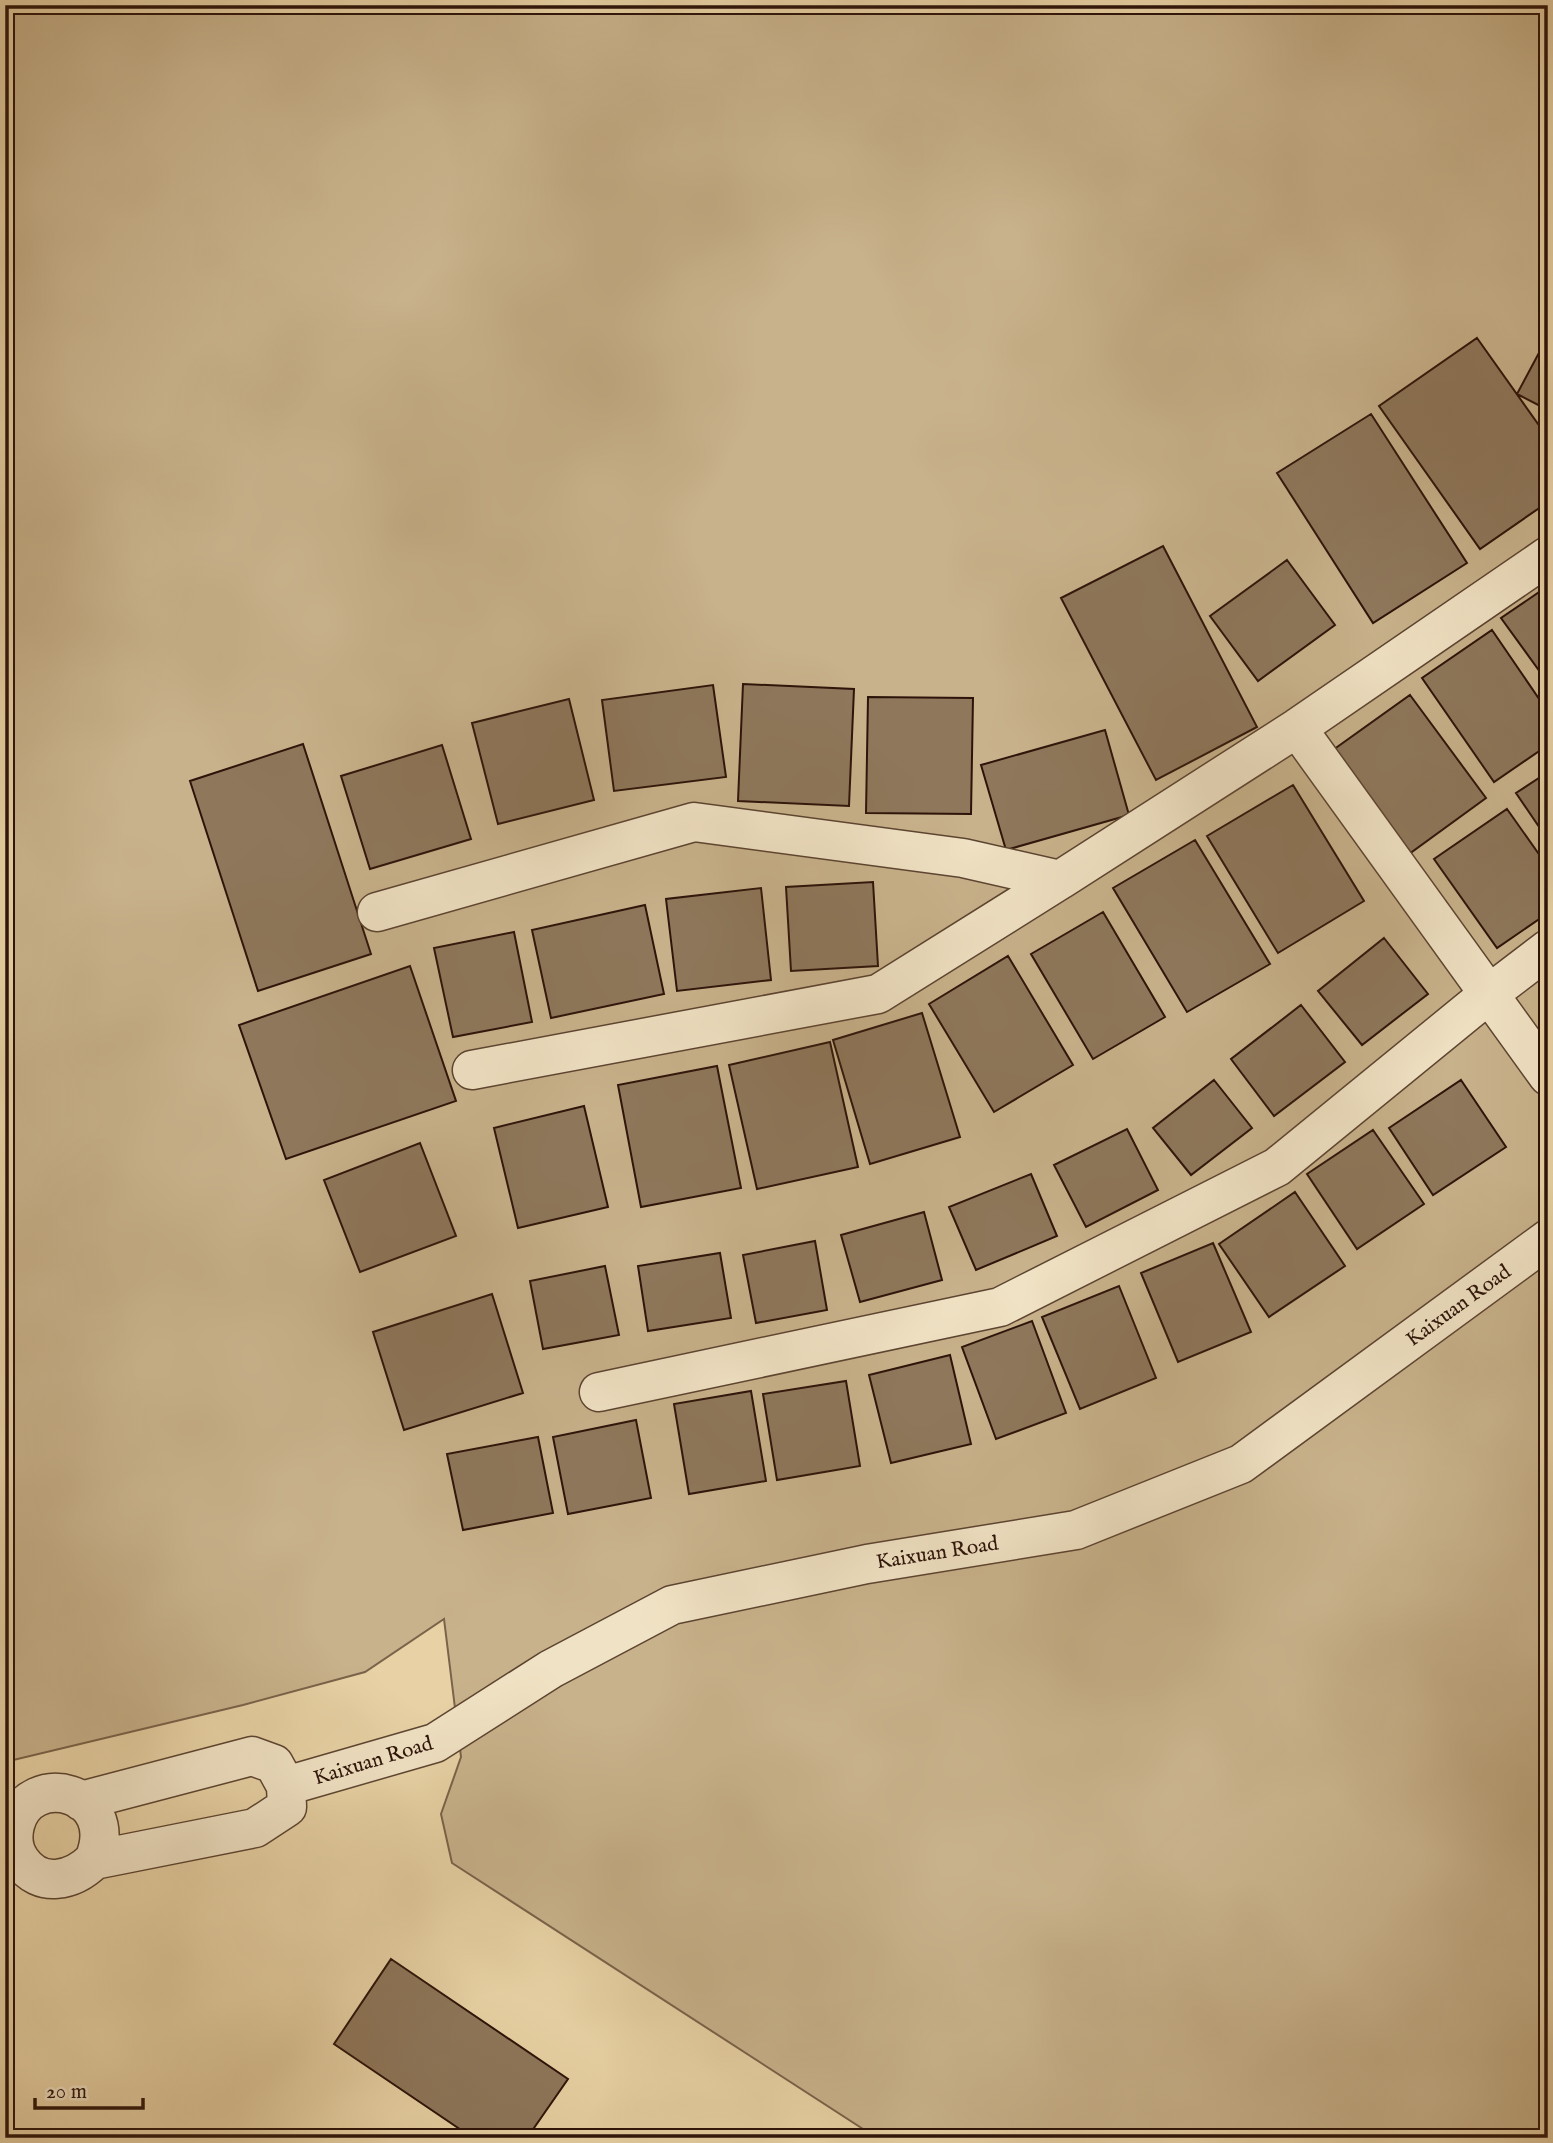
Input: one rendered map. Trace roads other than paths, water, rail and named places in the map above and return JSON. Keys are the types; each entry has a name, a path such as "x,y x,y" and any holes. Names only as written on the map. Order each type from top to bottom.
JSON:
{"street":[{"path":"472,1070 878,994 1297,728 1548,556"},
{"path":"1297,728 1548,1076"},
{"path":"377,912 694,821 963,858 1060,880"},
{"path":"599,1392 1000,1307 1277,1167 1548,949"},
{"name":"Kaixuan Road","path":"286,1786 435,1743 551,1669 672,1605 867,1564 1076,1530 1241,1464 1548,1239"},
{"name":"Kaixuan Road","path":"11,1821 35,1798 48,1794 63,1793 81,1801 252,1756 274,1764 286,1786 287,1807 255,1828 94,1860 71,1878 20,1878"},
{"path":"81,1801 96,1818 100,1832 99,1847 94,1860"},
{"path":"11,1821 20,1860 20,1878"}]}
